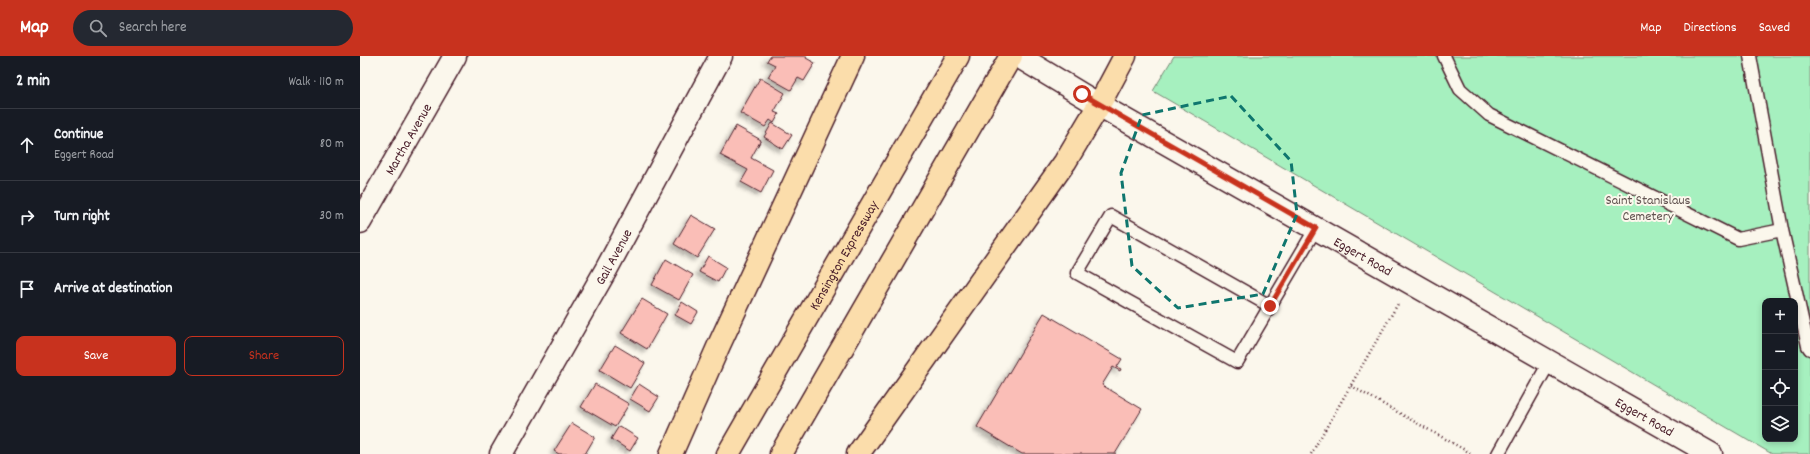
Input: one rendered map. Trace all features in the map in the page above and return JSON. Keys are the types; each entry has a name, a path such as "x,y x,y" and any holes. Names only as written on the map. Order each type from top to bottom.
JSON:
{"highway":[{"path":"671,454 719,345 853,56"},
{"name":"Kensington Expressway","path":"728,454 958,56"},
{"path":"781,454 1011,56"},
{"path":"858,454 1065,162 1091,99 1125,56"}],"street":[{"name":"Martha Avenue","path":"360,222 455,56"},
{"name":"Gail Avenue","path":"501,454 607,268 721,56"},
{"name":"Eggert Road","path":"1018,56 1711,454"}],"lane":[{"path":"1444,56 1460,89 1489,115 1738,239 1782,230"},
{"path":"1750,56 1782,230 1808,346 1810,349"},
{"path":"1270,306 1111,216 1077,273 1237,362 1316,228"},
{"path":"1498,454 1550,361"}],"path":[{"path":"1312,454 1411,282"},
{"path":"1351,386 1472,454"}],"highlighted area":[{"path":"1231,96 1291,161 1297,214 1263,294 1178,308 1132,266 1121,173 1142,115"}],"green space":[{"name":"Saint Stanislaus Cemetery","path":"1174,56 1810,56 1810,454 1772,454 1153,91"}],"building":[{"path":"770,56 807,56 806,58 815,63 804,81 798,78 791,90 768,77 775,65 767,61"},
{"path":"760,78 785,93 774,112 779,114 774,123 770,120 765,127 740,113"},
{"path":"772,123 792,135 783,149 764,137"},
{"path":"736,126 761,140 751,158 773,170 761,193 741,182 748,170 720,155"},
{"path":"691,215 715,229 697,258 674,244"},
{"path":"708,256 726,267 718,282 699,272"},
{"path":"666,259 693,275 679,300 652,285"},
{"path":"642,299 667,314 647,349 621,333"},
{"path":"682,302 698,312 691,324 675,315"},
{"path":"1044,313 1122,359 1117,367 1121,369 1120,371 1113,367 1102,385 1142,409 1115,454 1022,454 977,427"},
{"path":"615,345 645,363 630,388 600,370"},
{"path":"595,384 629,404 615,427 581,407"},
{"path":"639,384 659,397 650,411 630,399"},
{"path":"572,423 595,437 585,454 559,454 554,451"},
{"path":"619,426 638,438 630,451 611,439"}],"route":[{"path":"1082,94 1316,228 1270,306"}]}
